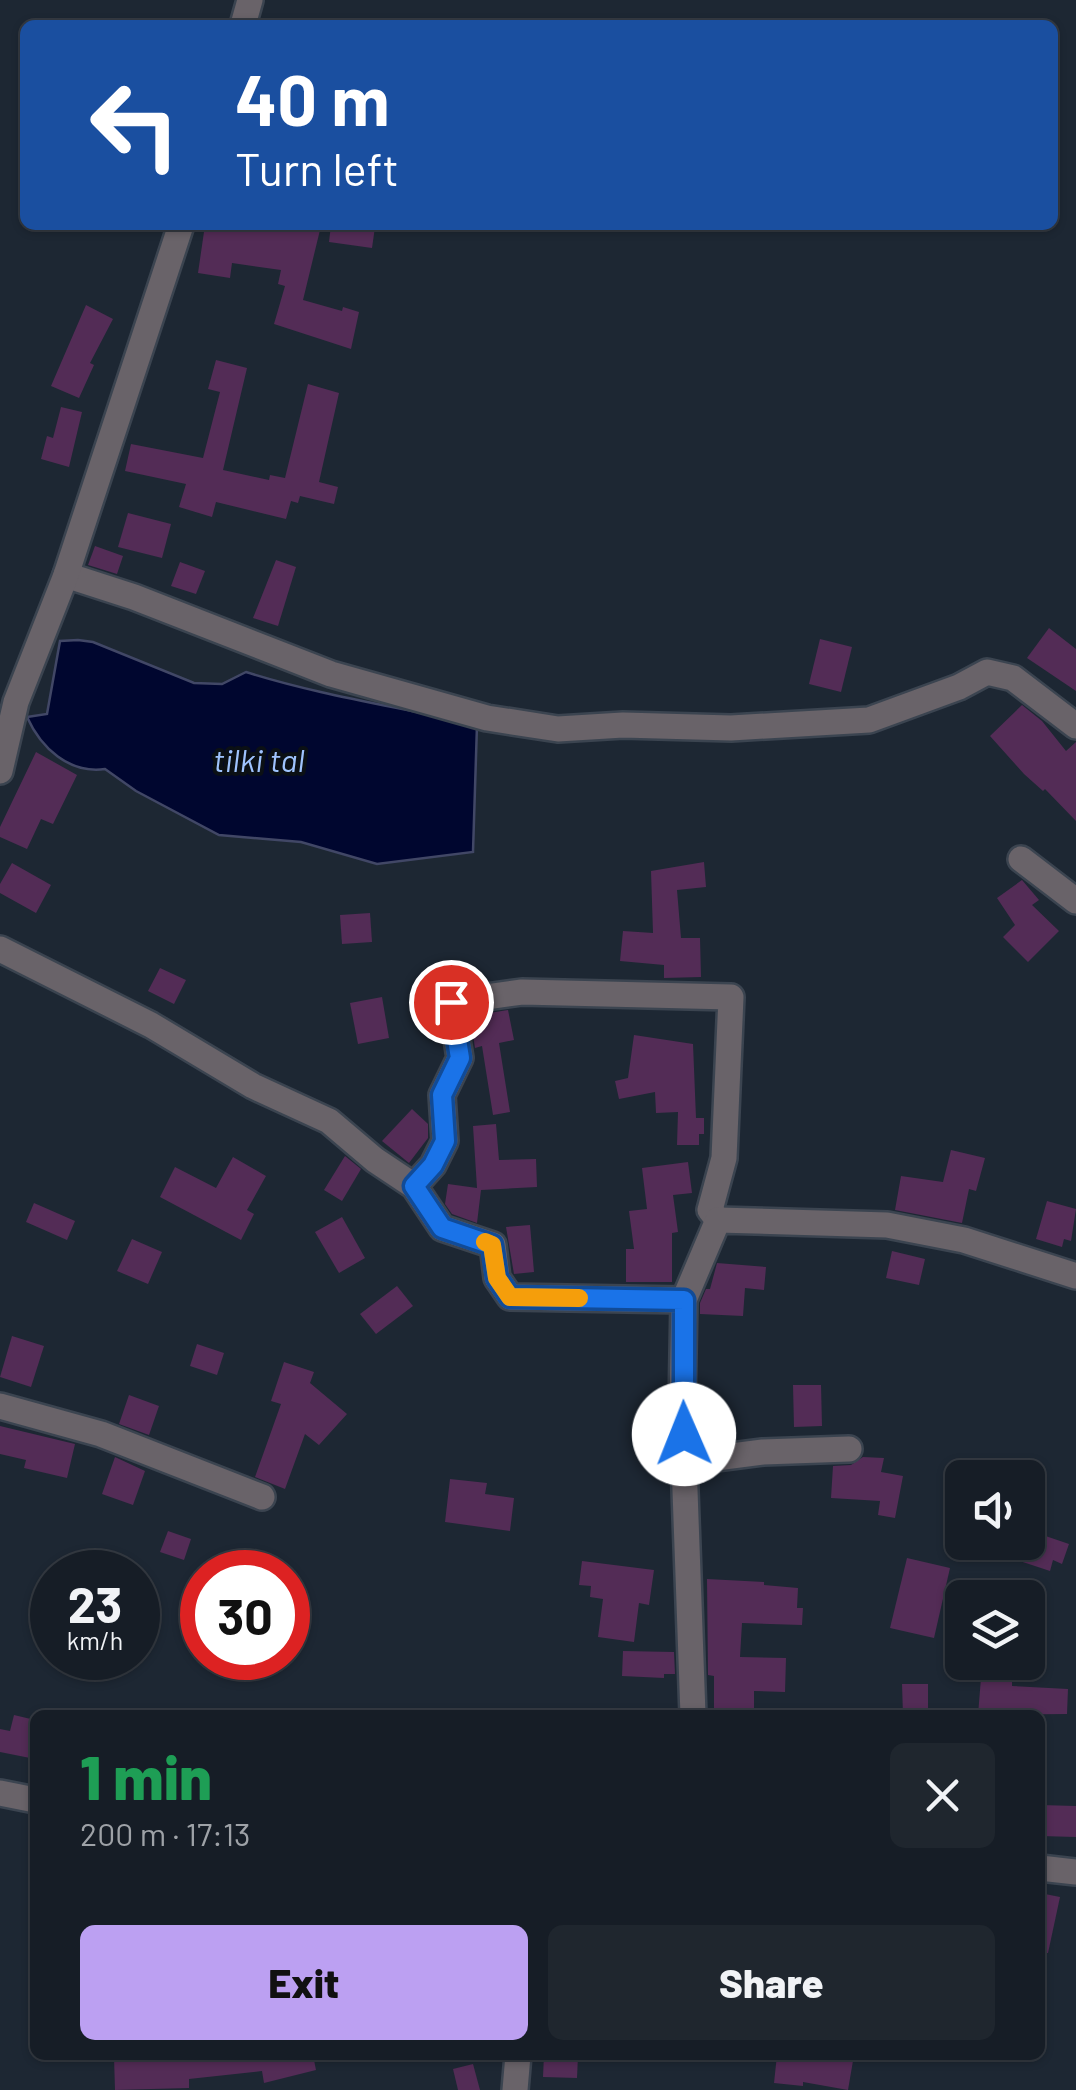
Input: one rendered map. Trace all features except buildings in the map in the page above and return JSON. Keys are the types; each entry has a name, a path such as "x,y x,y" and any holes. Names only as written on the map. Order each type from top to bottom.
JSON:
{"street":[{"path":"0,771 8,694 66,574 179,230"},
{"path":"66,574 331,674 505,721 558,729 623,725 731,728 869,720 960,688 987,672 1013,678 1076,726"},
{"path":"1021,859 1076,901"},
{"path":"0,949 151,1025 253,1086 330,1121 375,1160 414,1186 442,1228 492,1245 497,1278 510,1297 684,1300"},
{"path":"414,1186 433,1165 445,1141 442,1095 460,1058 451,1002 522,992 731,997 724,1158 710,1210 718,1220 887,1226 964,1240 1076,1276"},
{"path":"692,1710 682,1406 684,1300 718,1220"},
{"path":"0,1406 101,1434 262,1497"},
{"path":"685,1462 762,1452 848,1450"},
{"path":"0,1793 30,1799"},
{"path":"1045,1869 1076,1872"},
{"path":"515,2090 518,2060"}],"water":[{"name":"tilki tal","path":"60,641 93,642 194,683 222,684 246,672 332,695 477,725 473,852 377,864 301,842 219,835 136,791 105,769 68,763 48,748 27,717 47,714"}],"slow traffic":[{"path":"485,1242 492,1245 497,1278 510,1297 579,1298"}],"route":[{"path":"451,1002 460,1058 442,1095 445,1141 433,1165 414,1186 442,1228 492,1245 497,1278 510,1297 684,1300 684,1434"}]}
